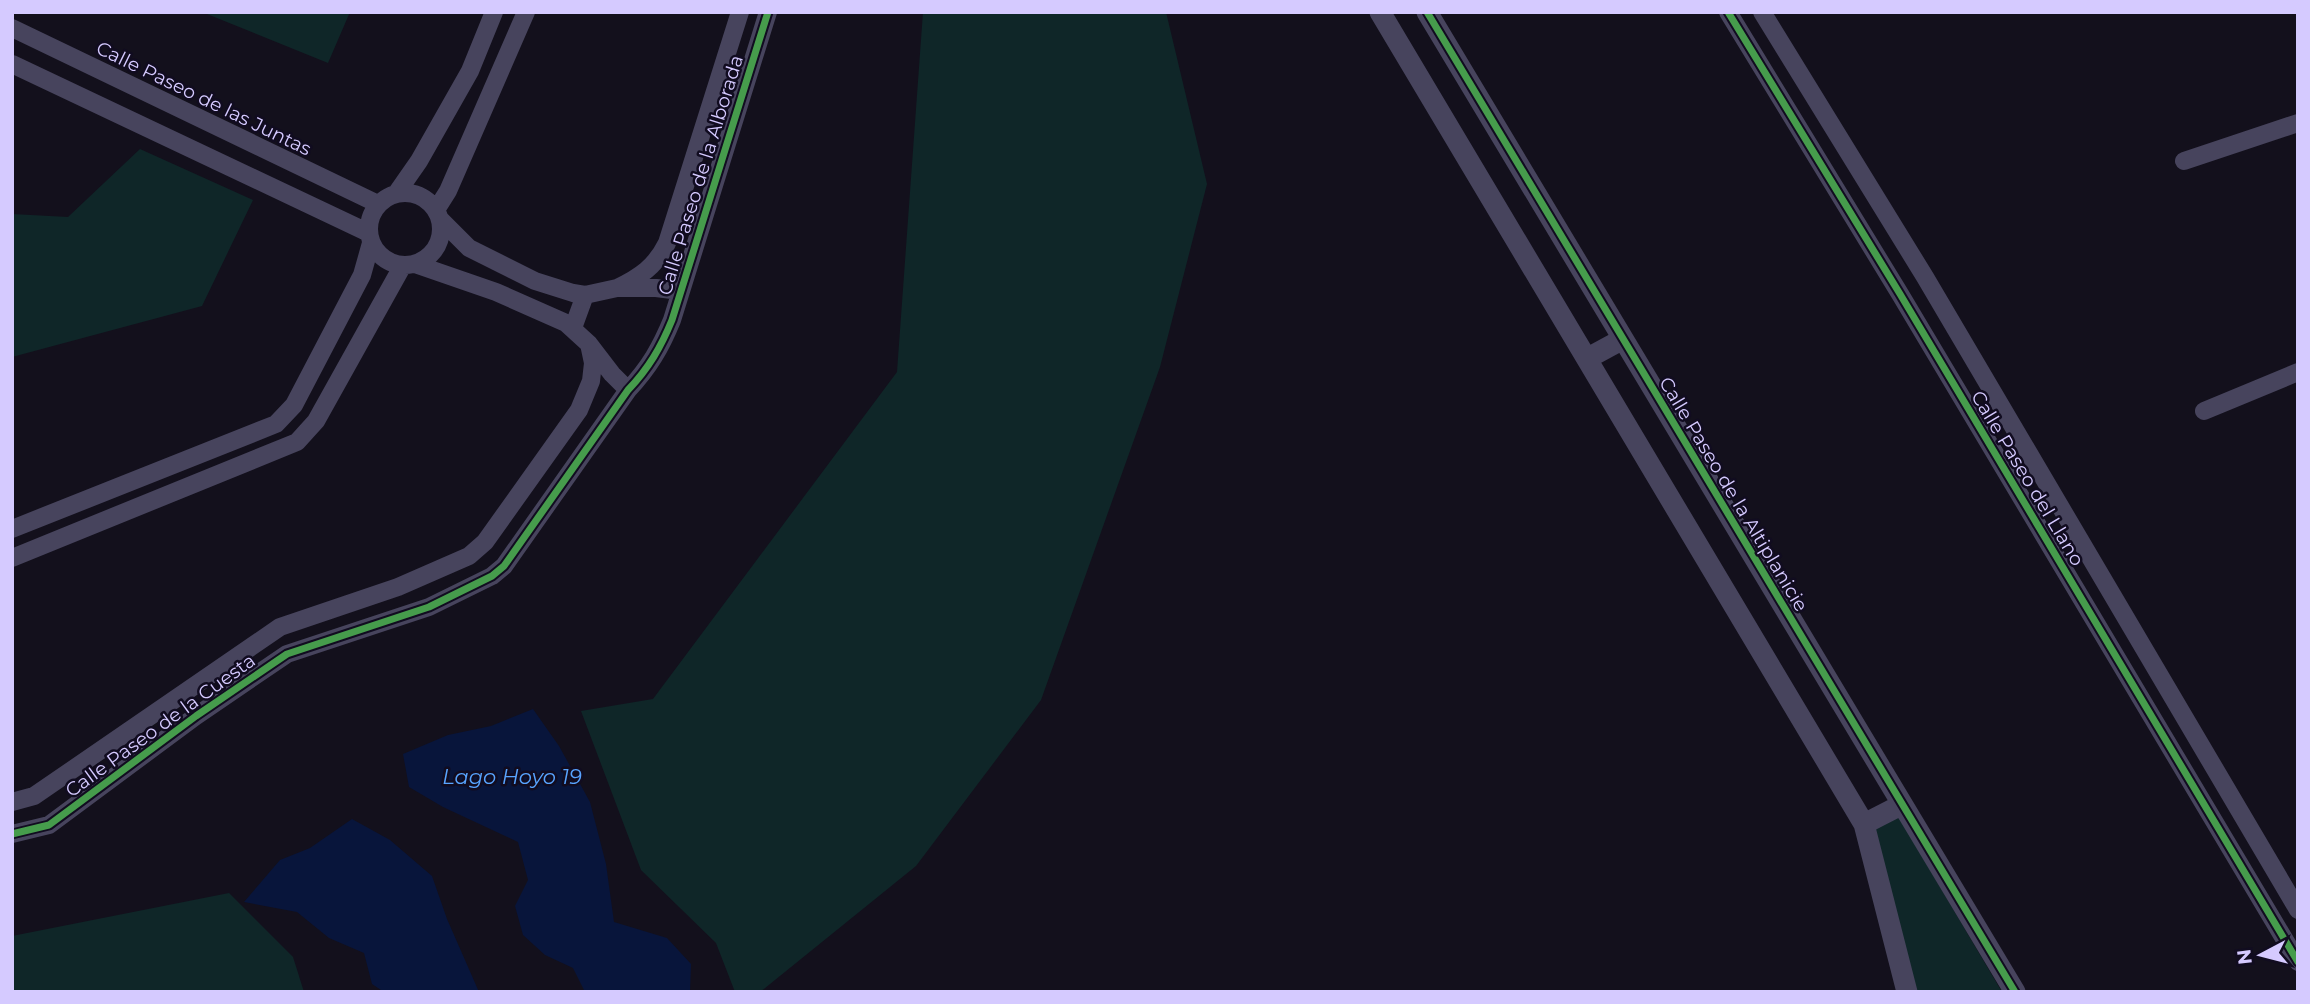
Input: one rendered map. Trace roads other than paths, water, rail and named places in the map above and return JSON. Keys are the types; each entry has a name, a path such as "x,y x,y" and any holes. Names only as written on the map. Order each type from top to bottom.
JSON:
{"street":[{"path":"12,530 276,424 294,405 362,275 373,212 379,204 396,194 419,161 470,71 494,12"},
{"path":"12,558 297,442 316,421 409,265 431,254 437,246 440,236 439,215 447,191 526,12"},
{"name":"Calle Paseo de la Alborada","path":"617,288 638,278 658,261 667,243 740,12"},
{"name":"Calle Paseo de la Alborada","path":"661,347 672,320 768,12"},
{"path":"1380,12 1864,824 1907,992"},
{"name":"Calle Paseo de la Altiplanicie","path":"1427,12 2015,992"},
{"name":"Calle Paseo del Llano","path":"1728,12 1900,294 2298,962"},
{"name":"Calle Paseo del Llano","path":"1762,12 1925,277 2298,909"},
{"name":"Calle Paseo de las Juntas","path":"12,28 379,204"},
{"path":"12,64 370,238 384,259 496,292 573,328 628,390"},
{"path":"2184,161 2298,123"},
{"path":"396,194 416,195 426,199 470,248 535,281 585,295 617,288 680,291"},
{"path":"1900,294 1925,277"},
{"path":"573,328 585,295"},
{"path":"1588,358 1623,339"},
{"name":"Calle Paseo de la Cuesta","path":"12,802 34,796 280,627 398,587 469,556 485,542 579,410 591,382 593,363 589,344"},
{"name":"Calle Paseo de la Cuesta","path":"12,834 49,825 196,716 286,654 429,607 492,576 504,566 661,347"},
{"path":"2204,411 2298,372"},
{"path":"373,596 381,623"},
{"path":"1864,824 1901,805"},
{"path":"2255,889 2278,876"}],"water":[{"name":"Lago Hoyo 19","path":"533,709 559,746 590,802 606,864 614,922 667,938 691,964 690,992 585,992 573,968 545,955 523,935 515,906 528,880 518,842 443,807 409,787 403,754 448,735 491,726"},
{"path":"352,819 390,840 432,876 447,919 479,992 384,992 372,984 364,953 329,938 297,912 244,902 280,860 310,848"}]}
